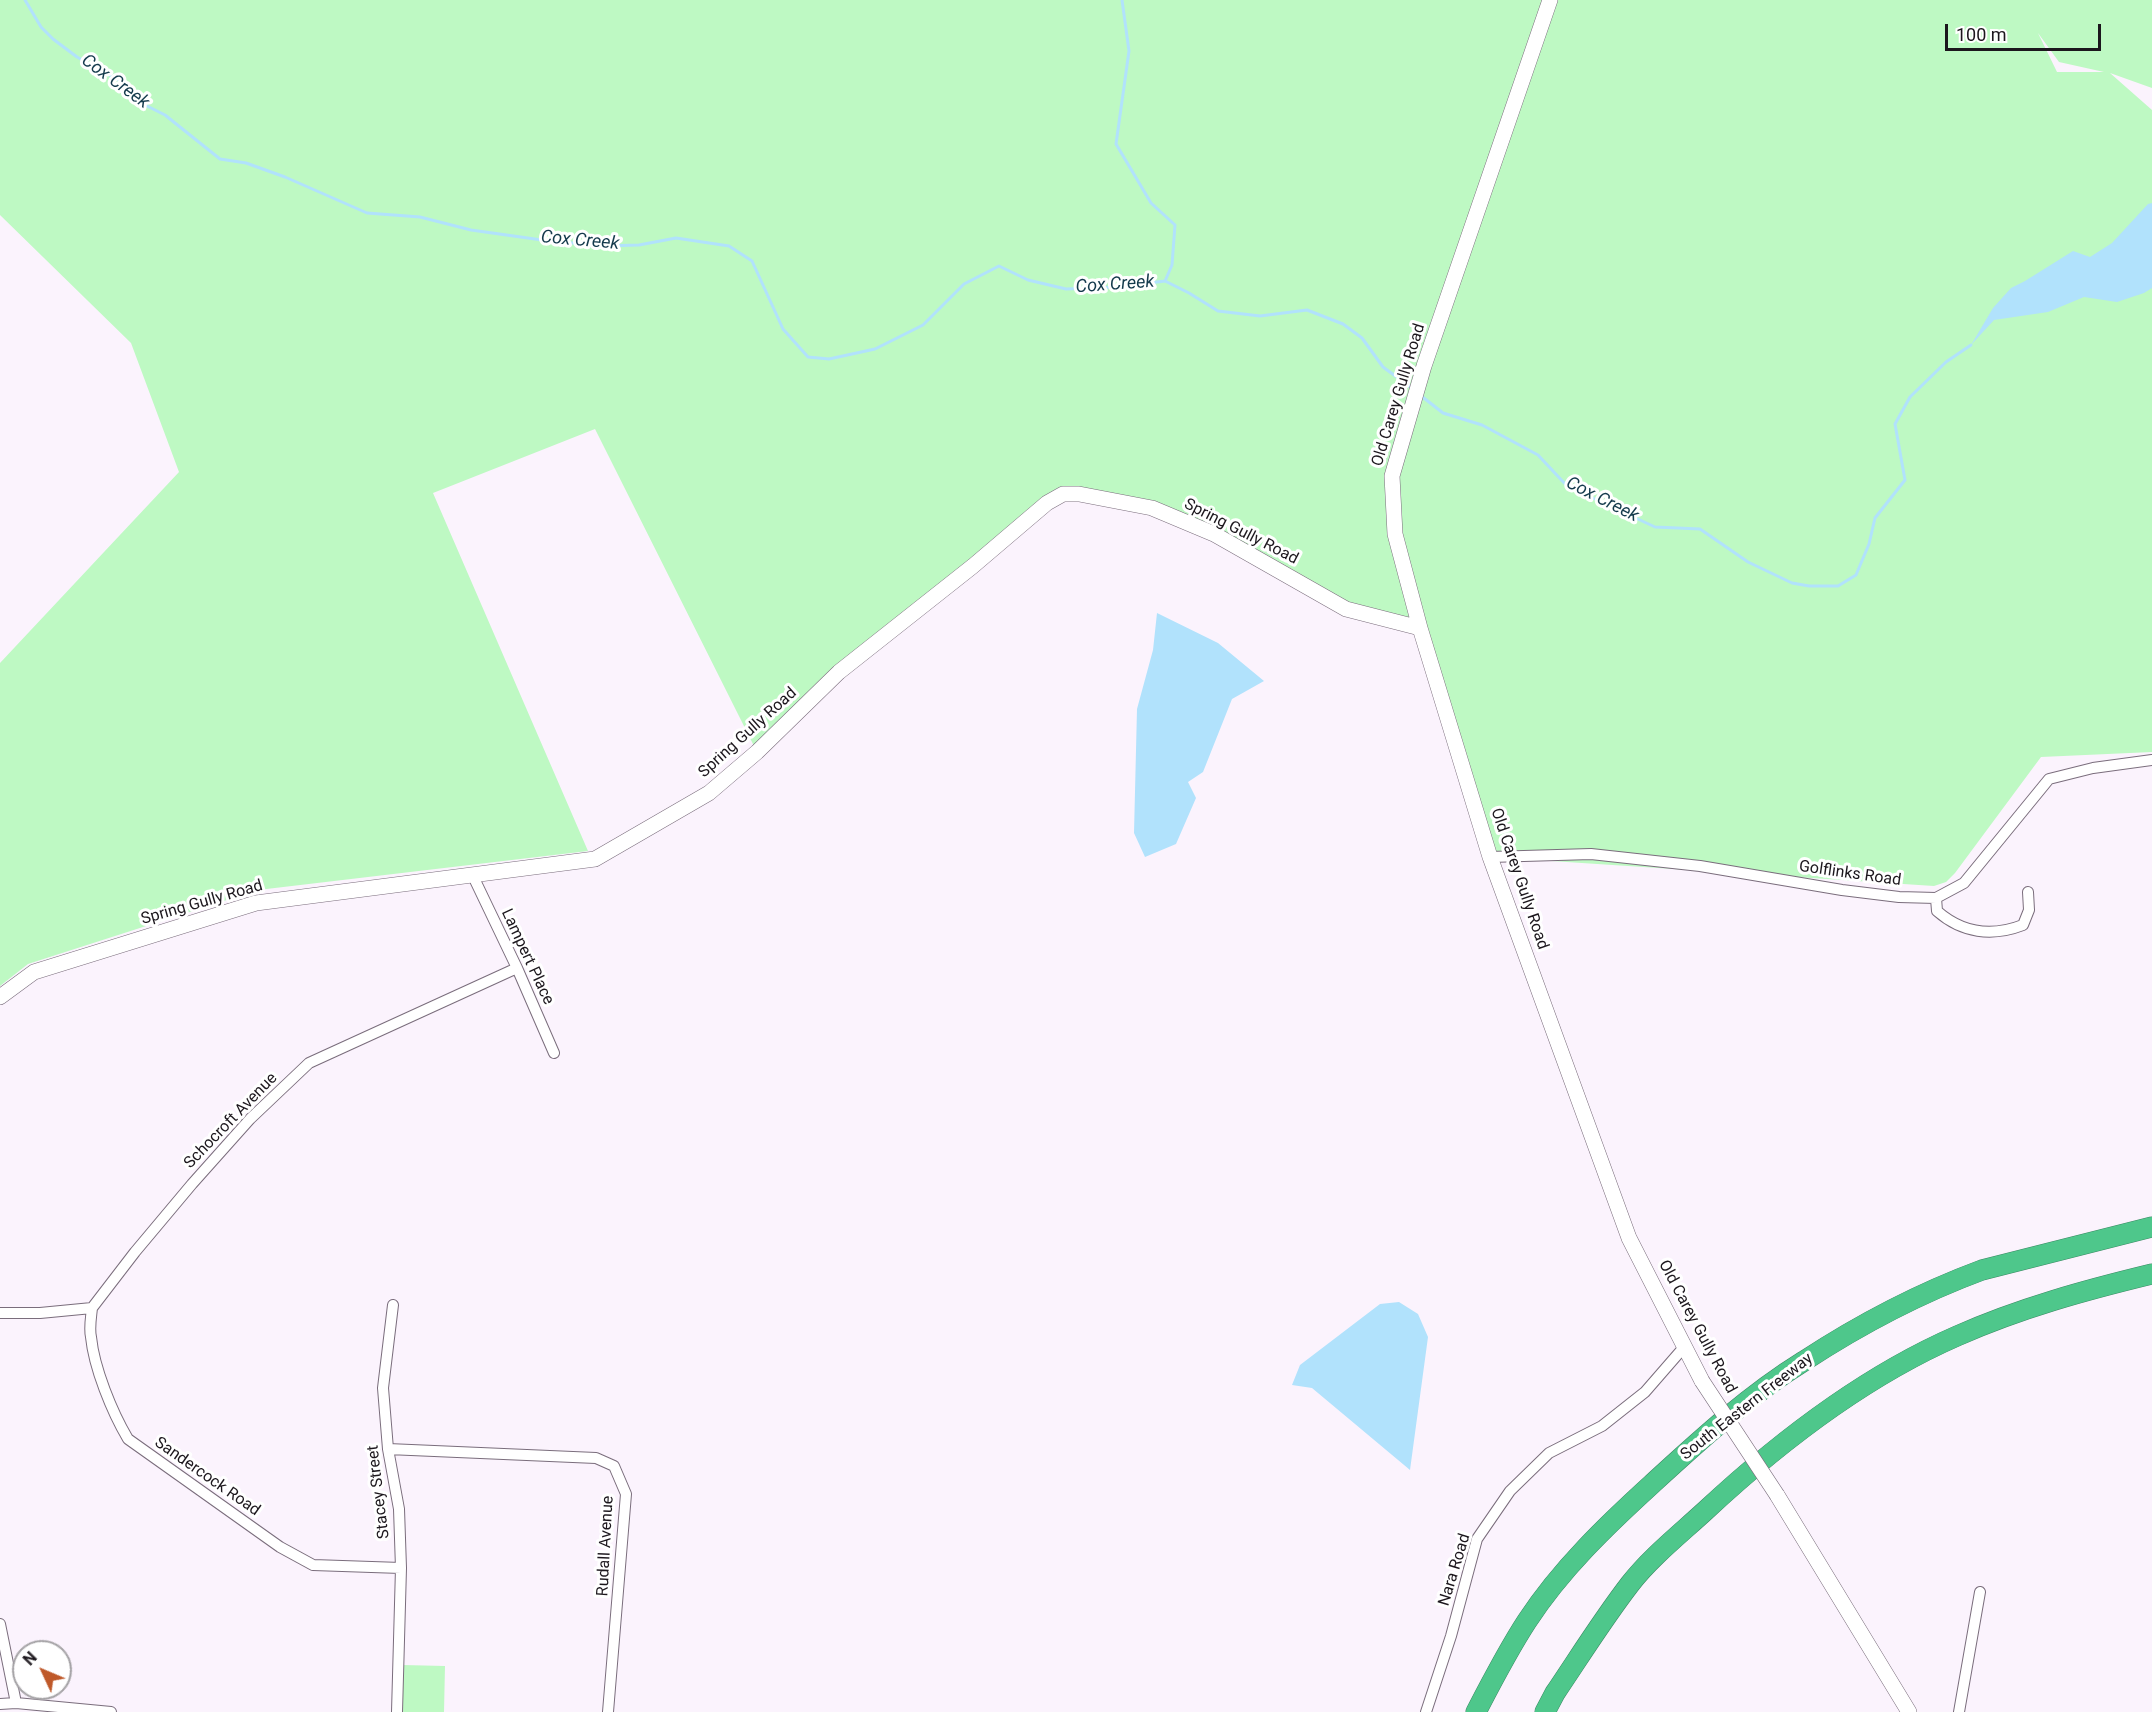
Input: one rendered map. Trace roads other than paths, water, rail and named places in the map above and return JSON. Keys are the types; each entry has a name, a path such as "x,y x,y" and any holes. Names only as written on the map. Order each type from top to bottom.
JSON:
{"highway":[{"name":"South Eastern Freeway","path":"1476,1712 1528,1620 1578,1556 1614,1519 1701,1439 1802,1361 1869,1322 1961,1278 1982,1270 2152,1227"},
{"path":"1545,1712 1631,1582 1725,1492 1788,1439 1846,1397 1955,1336 2007,1316 2106,1285 2152,1274"}],"main road":[{"name":"Old Carey Gully Road","path":"1550,0 1417,392 1392,476 1395,534 1420,628 1490,857 1629,1238 1702,1381 1776,1494 1909,1712"},
{"name":"Spring Gully Road","path":"0,997 34,972 256,903 595,859 709,793 757,752 839,672 973,566 1047,503 1063,494 1079,494 1152,508 1214,534 1347,609 1420,628"}],"street":[{"name":"Golflinks Road","path":"1490,857 1591,854 1700,866 1842,890 1899,897 1936,898 1964,883 2049,779 2093,768 2152,760"},
{"name":"Lampert Place","path":"472,874 554,1053"},
{"path":"1936,898 1937,911 1946,919 1975,932 2005,932 2023,925 2028,910 2028,892"},
{"name":"Schocroft Avenue","path":"92,1308 135,1251 199,1176 250,1119 309,1064 517,968"},
{"name":"Stacey Street","path":"393,1305 383,1388 388,1449 399,1509 401,1568 397,1712"},
{"path":"0,1313 40,1313 92,1308"},
{"name":"Sandercock Road","path":"92,1308 90,1336 114,1415 128,1439 280,1547 314,1564 401,1568"},
{"name":"Nara Road","path":"1426,1712 1451,1636 1477,1539 1510,1491 1549,1452 1602,1426 1645,1392 1685,1346"},
{"name":"Rudall Avenue","path":"388,1449 596,1458 614,1466 626,1494 608,1712"},
{"path":"1959,1712 1980,1592"},
{"path":"0,1624 16,1703"},
{"path":"0,1704 16,1703 111,1712"}],"water":[{"path":"2152,203 2152,288 2117,302 2084,297 2048,312 1994,320 1971,345 1993,308 2011,288 2073,251 2090,257 2112,243 2148,204"},
{"path":"1157,613 1218,643 1264,681 1232,699 1203,772 1188,782 1196,798 1176,844 1145,857 1134,833 1137,709 1153,650"},
{"path":"1399,1302 1418,1314 1428,1337 1410,1470 1312,1388 1292,1385 1300,1365 1380,1304"}],"waterway":[{"name":"Cox Creek","path":"25,0 41,27 53,39 77,57 120,81 141,103 165,115 220,159 246,163 285,177 367,213 420,217 471,230 603,246 639,245 676,238 729,246 752,261 783,329 808,357 829,359 875,349 923,325 964,284 999,266 1028,280 1066,289 1118,287 1165,281 1218,311 1260,316 1307,310 1343,324 1362,338 1383,367 1413,389"},
{"path":"1122,0 1129,51 1116,144 1151,203 1175,225 1172,265 1165,281"},
{"name":"Cox Creek","path":"1420,395 1443,413 1482,425 1538,455 1567,486 1655,527 1700,529 1748,562 1792,583 1809,586 1838,586 1856,575 1869,544 1875,518 1905,480 1895,424 1910,397 1946,362 1971,345"}]}
